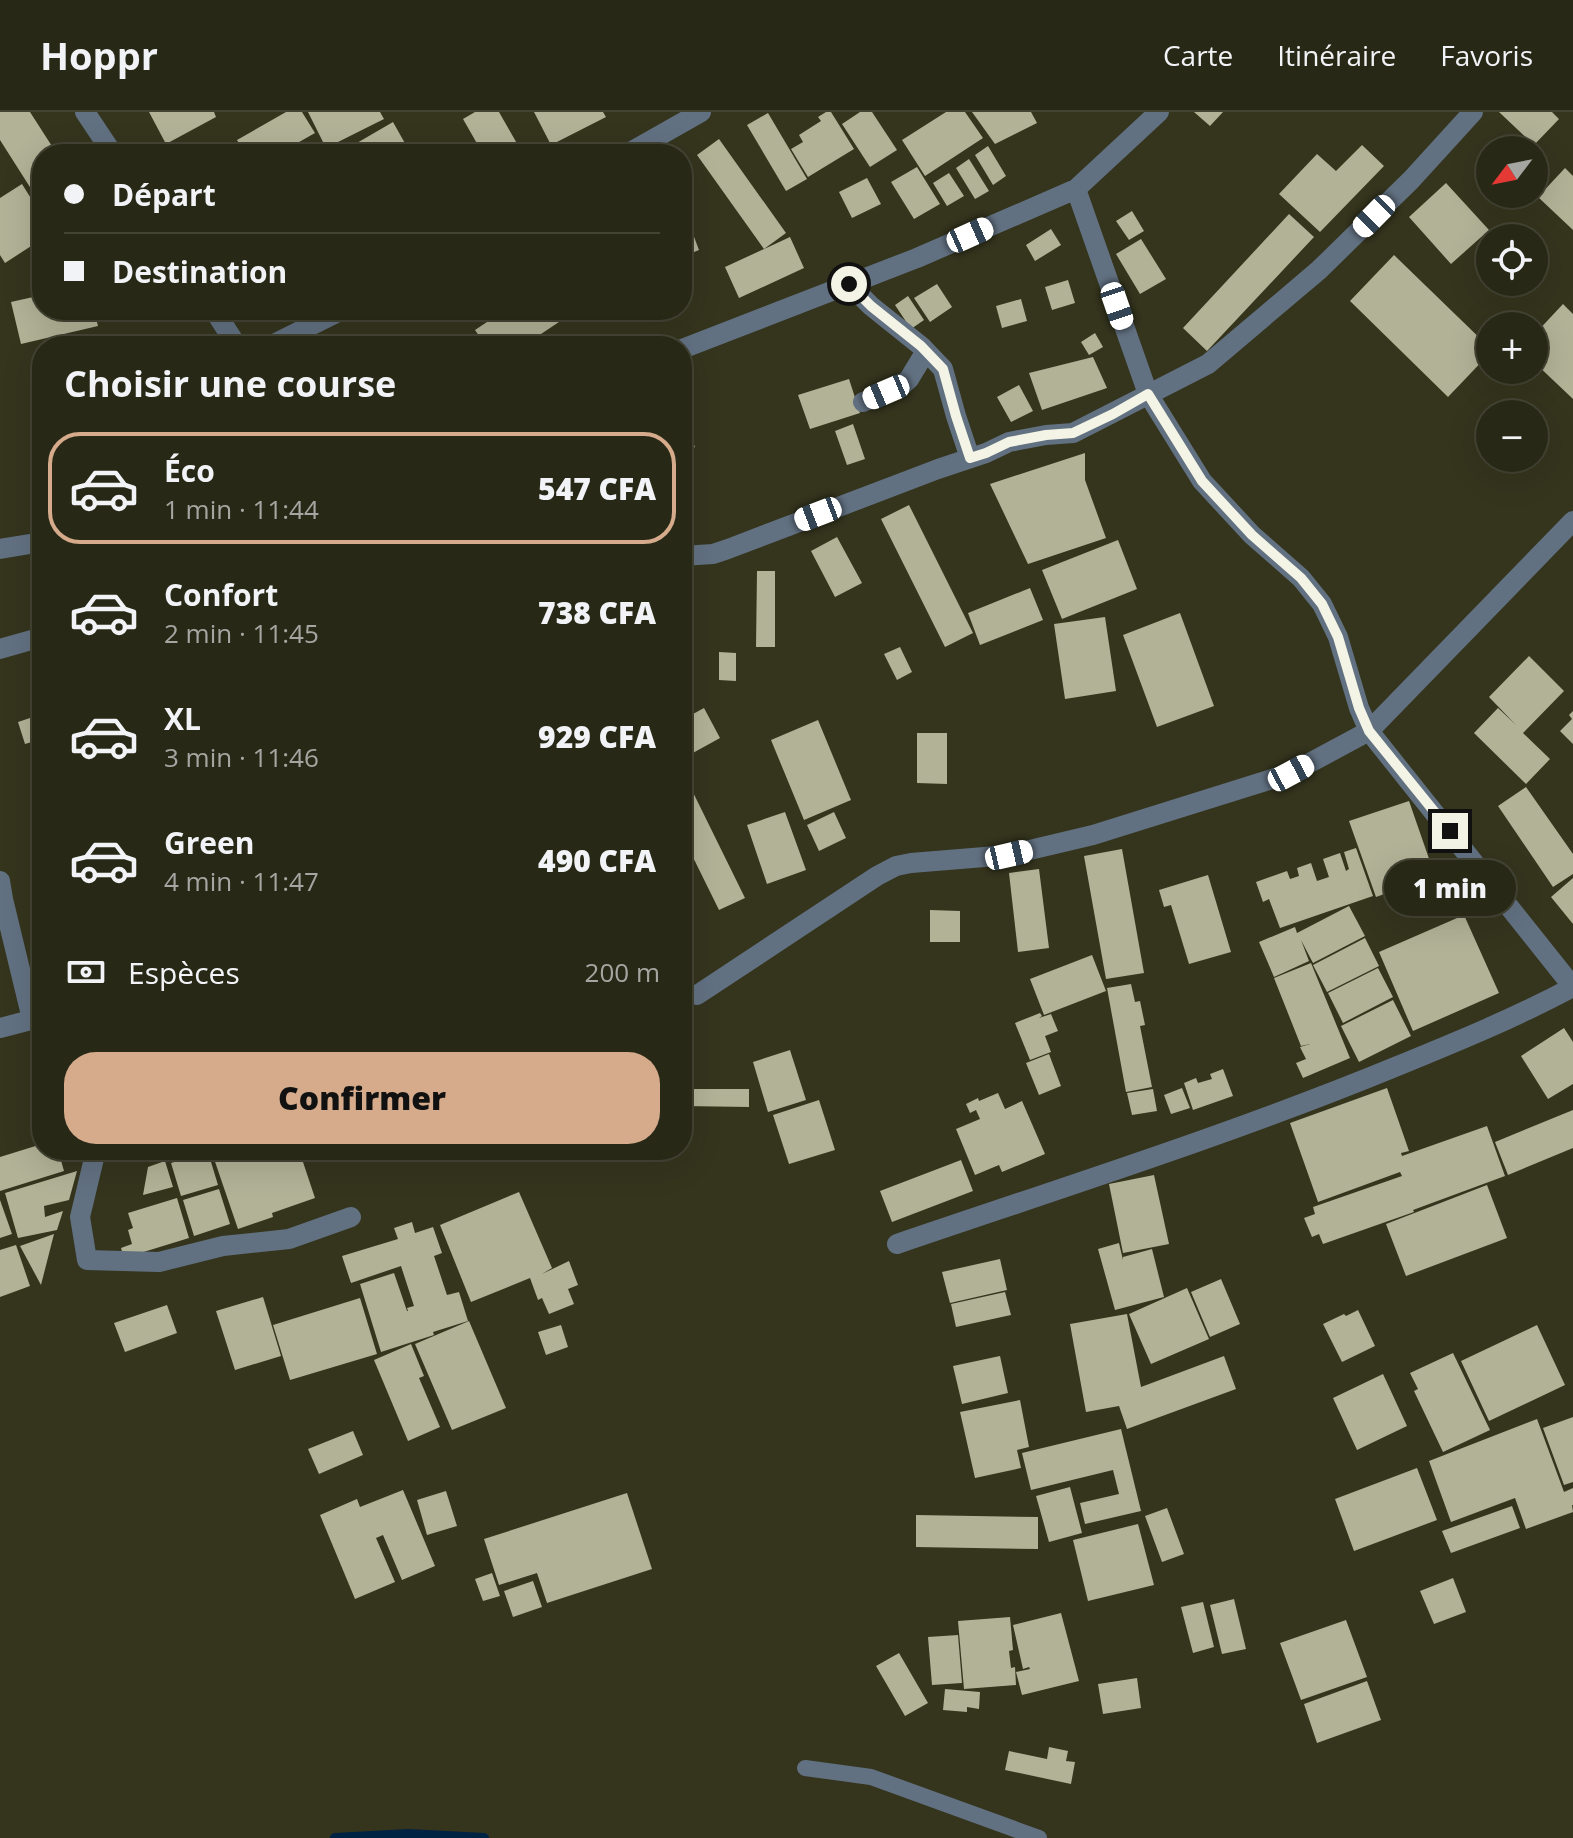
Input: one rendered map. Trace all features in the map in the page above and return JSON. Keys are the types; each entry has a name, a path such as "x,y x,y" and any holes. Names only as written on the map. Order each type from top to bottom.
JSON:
{"street":[{"path":"85,112 106,144"},
{"path":"645,144 701,112"},
{"path":"692,345 917,258 1076,189 1159,112"},
{"path":"692,555 728,549 1009,442 1073,433 1208,364 1319,270 1411,180 1473,112"},
{"path":"897,1244 1347,1087 1527,1012 1573,987 1369,731 1338,637 1322,604 1301,578 1252,535 1202,481 1148,394 1076,189"},
{"path":"849,284 943,369 970,458"},
{"path":"290,336 322,320"},
{"path":"863,402 899,388 909,379 926,351"},
{"path":"697,995 896,866 1009,855 1093,835 1291,773 1369,731 1573,521"},
{"path":"0,549 32,544"},
{"path":"0,649 32,640"},
{"path":"0,881 32,1000"},
{"path":"0,1028 32,1019"},
{"path":"94,1160 80,1217 87,1260 159,1262 223,1246 289,1239 351,1217"}],"lane":[{"path":"805,1768 871,1777 1039,1838"}],"building":[{"path":"0,112 30,112 51,144 32,144 32,190 0,140"},
{"path":"149,112 214,112 216,117 166,144"},
{"path":"286,112 302,112 315,133 296,144 239,144 237,140"},
{"path":"308,112 380,112 384,119 334,144 324,144"},
{"path":"475,112 499,112 517,144 477,144 463,119"},
{"path":"534,112 603,112 606,117 553,144"},
{"path":"831,112 854,149 808,177 791,149 803,142 799,135 821,121 818,117"},
{"path":"860,112 872,112 897,150 870,167 842,124"},
{"path":"946,112 965,112 983,138 925,176 902,140"},
{"path":"972,112 1031,112 1037,123 995,144"},
{"path":"1194,112 1223,112 1210,126"},
{"path":"1499,112 1552,112 1559,119 1543,136 1524,136"},
{"path":"768,113 807,179 786,191 747,125"},
{"path":"393,122 405,144 355,144"},
{"path":"719,139 786,233 764,249 697,155"},
{"path":"1362,145 1384,166 1320,232 1279,194 1317,154 1336,171"},
{"path":"988,146 1006,176 993,185 975,155"},
{"path":"969,159 989,191 975,199 956,168"},
{"path":"917,167 940,204 914,219 891,182"},
{"path":"1565,168 1573,176 1573,230 1548,206 1548,186"},
{"path":"949,173 964,196 947,206 933,183"},
{"path":"867,178 881,204 852,218 839,192"},
{"path":"1446,183 1484,224 1476,224 1476,242 1451,264 1409,217"},
{"path":"22,184 32,200 32,245 5,263 0,255 0,198"},
{"path":"1132,211 1144,231 1129,240 1116,221"},
{"path":"1289,214 1314,237 1207,351 1183,328"},
{"path":"1051,229 1061,245 1035,261 1026,245"},
{"path":"692,231 699,250 692,253"},
{"path":"790,237 804,268 739,298 725,267"},
{"path":"1141,239 1166,279 1140,294 1116,254"},
{"path":"1394,255 1476,334 1476,368 1448,397 1350,301"},
{"path":"1068,280 1075,303 1052,310 1045,287"},
{"path":"937,284 952,307 930,322 914,298"},
{"path":"908,296 924,320 911,329 895,305"},
{"path":"32,297 32,320 96,320 98,326 55,336 32,336 32,341 21,344 11,302"},
{"path":"1021,299 1027,321 1002,328 996,306"},
{"path":"1563,304 1573,314 1573,399 1548,375 1548,320"},
{"path":"490,320 562,320 538,336 479,336 475,330"},
{"path":"1095,333 1103,347 1089,355 1081,342"},
{"path":"1093,357 1107,388 1042,410 1029,373"},
{"path":"849,379 860,413 810,429 798,395"},
{"path":"1019,385 1033,411 1011,422 997,397"},
{"path":"853,424 865,459 847,465 835,431"},
{"path":"1085,453 1085,480 1106,538 1028,564 990,484"},
{"path":"909,505 973,633 945,647 881,519"},
{"path":"837,537 862,583 835,597 811,551"},
{"path":"1118,540 1137,589 1062,619 1042,570"},
{"path":"757,571 775,571 775,647 756,647"},
{"path":"1030,588 1043,620 980,645 968,613"},
{"path":"1180,613 1214,706 1157,727 1123,635"},
{"path":"1105,617 1116,691 1065,699 1054,624"},
{"path":"900,647 912,672 897,680 884,654"},
{"path":"719,652 736,653 736,681 719,680"},
{"path":"1529,656 1564,691 1523,733 1550,759 1526,784 1474,733 1498,708 1516,725 1489,697"},
{"path":"704,708 720,738 692,753 692,715"},
{"path":"1573,711 1573,744 1560,731 1572,719 1569,715"},
{"path":"32,717 32,742 25,744 18,722"},
{"path":"818,720 851,800 804,820 771,740"},
{"path":"917,733 947,733 947,784 917,783"},
{"path":"1526,787 1573,854 1573,874 1553,887 1498,806"},
{"path":"692,790 745,898 719,910 692,855"},
{"path":"1409,801 1435,876 1376,897 1349,821"},
{"path":"785,812 806,870 767,884 747,825"},
{"path":"834,812 846,838 819,851 807,825"},
{"path":"1356,848 1373,896 1280,928 1269,899 1263,902 1256,882 1287,871 1290,879 1299,876 1297,868 1311,863 1317,881 1329,877 1323,859 1340,853 1346,871 1349,869 1344,852"},
{"path":"1122,849 1144,973 1106,979 1084,856"},
{"path":"1039,869 1049,948 1018,952 1009,873"},
{"path":"1208,875 1231,952 1189,964 1171,905 1164,907 1159,890"},
{"path":"1573,878 1573,924 1551,897"},
{"path":"1349,906 1365,936 1313,963 1301,940 1309,961 1274,977 1259,942 1295,927 1297,933"},
{"path":"930,910 960,911 960,942 930,942"},
{"path":"1464,915 1499,993 1413,1031 1379,952"},
{"path":"1365,938 1379,966 1327,992 1313,965"},
{"path":"1092,955 1106,991 1044,1015 1030,979"},
{"path":"1311,963 1350,1058 1303,1078 1296,1063 1306,1059 1300,1047 1310,1044 1301,1046 1274,978"},
{"path":"1378,968 1393,997 1343,1023 1328,993"},
{"path":"1131,984 1135,1002 1140,1001 1145,1025 1140,1026 1152,1087 1126,1092 1107,988"},
{"path":"1393,1000 1411,1036 1359,1062 1341,1026"},
{"path":"1040,1013 1042,1016 1039,1018 1051,1014 1058,1031 1045,1036 1051,1052 1030,1060 1015,1023"},
{"path":"1564,1028 1573,1042 1573,1084 1548,1099 1521,1056"},
{"path":"790,1050 806,1100 768,1112 753,1062"},
{"path":"1049,1054 1061,1086 1039,1095 1026,1063"},
{"path":"1223,1069 1233,1096 1193,1110 1184,1083 1196,1078 1198,1083 1212,1079 1210,1074"},
{"path":"1182,1088 1190,1108 1171,1114 1164,1095"},
{"path":"1387,1088 1409,1151 1401,1153 1402,1156 1487,1126 1505,1176 1323,1244 1319,1234 1312,1237 1304,1218 1315,1214 1313,1207 1402,1176 1400,1172 1318,1202 1290,1123"},
{"path":"692,1089 749,1089 749,1107 692,1106"},
{"path":"1153,1089 1157,1111 1132,1115 1127,1093"},
{"path":"998,1093 1005,1109 1022,1101 1045,1154 1002,1172 999,1165 975,1175 956,1129 980,1119 976,1110 970,1113 966,1104"},
{"path":"819,1100 835,1150 789,1164 773,1115"},
{"path":"1573,1110 1573,1148 1508,1175 1495,1142"},
{"path":"32,1147 32,1160 61,1160 64,1171 0,1191 0,1157"},
{"path":"210,1160 218,1185 181,1196 171,1163"},
{"path":"214,1160 302,1160 315,1198 238,1229"},
{"path":"961,1160 973,1191 892,1222 880,1191"},
{"path":"165,1161 173,1187 143,1195 148,1167"},
{"path":"77,1171 69,1200 44,1206 45,1217 63,1211 57,1230 18,1238 5,1193"},
{"path":"1154,1175 1169,1244 1123,1253 1109,1184"},
{"path":"1487,1185 1507,1238 1406,1276 1386,1224"},
{"path":"219,1189 230,1224 194,1236 183,1200"},
{"path":"519,1192 552,1268 542,1274 569,1261 578,1285 568,1289 574,1304 549,1314 542,1298 538,1300 530,1278 471,1302 440,1225"},
{"path":"177,1198 189,1238 124,1258 121,1248 132,1244 128,1230 133,1228 128,1213"},
{"path":"0,1200 12,1234 0,1238"},
{"path":"412,1222 415,1233 433,1227 442,1253 434,1256 447,1295 459,1292 468,1321 381,1352 360,1284 394,1273 408,1311 407,1308 414,1306 401,1266 351,1283 342,1256 398,1239 394,1228"},
{"path":"54,1234 41,1285 20,1246"},
{"path":"1119,1243 1123,1260 1123,1257 1152,1249 1164,1297 1115,1310 1098,1249"},
{"path":"16,1245 30,1286 0,1297 0,1250"},
{"path":"1000,1259 1007,1290 950,1303 942,1272"},
{"path":"1221,1279 1240,1324 1210,1337 1191,1292"},
{"path":"1187,1288 1209,1339 1151,1364 1129,1314"},
{"path":"1005,1292 1011,1315 956,1327 951,1304"},
{"path":"263,1297 281,1356 235,1370 216,1311"},
{"path":"360,1298 377,1354 290,1380 273,1325"},
{"path":"167,1305 177,1333 125,1352 114,1323"},
{"path":"1358,1310 1375,1346 1342,1362 1323,1324"},
{"path":"1127,1314 1141,1387 1224,1356 1236,1389 1127,1429 1119,1406 1086,1412 1070,1324"},
{"path":"469,1321 506,1408 452,1430 415,1344"},
{"path":"561,1325 568,1347 546,1355 538,1332"},
{"path":"1537,1325 1565,1385 1489,1421 1461,1361"},
{"path":"411,1344 424,1376 419,1378 440,1427 408,1441 374,1360"},
{"path":"1453,1353 1490,1430 1443,1452 1414,1391 1418,1389 1410,1373"},
{"path":"1000,1356 1008,1393 962,1404 953,1366"},
{"path":"1383,1374 1407,1426 1357,1450 1333,1398"},
{"path":"1020,1400 1029,1447 1017,1450 1021,1468 975,1478 960,1412"},
{"path":"1573,1417 1573,1482 1564,1485 1543,1428"},
{"path":"1537,1419 1564,1492 1573,1488 1573,1512 1526,1529 1515,1498 1451,1522 1429,1461"},
{"path":"1121,1429 1141,1511 1085,1524 1080,1503 1119,1494 1113,1470 1031,1490 1022,1453"},
{"path":"353,1431 363,1455 319,1474 308,1449"},
{"path":"1417,1468 1437,1520 1354,1551 1335,1499"},
{"path":"1070,1487 1082,1533 1049,1542 1036,1496"},
{"path":"403,1490 435,1566 402,1580 383,1535 376,1538 395,1582 355,1599 320,1515 357,1499 360,1507"},
{"path":"446,1491 457,1526 427,1535 417,1500"},
{"path":"627,1493 652,1569 547,1603 537,1573 499,1585 484,1539"},
{"path":"1512,1506 1520,1528 1451,1553 1442,1531"},
{"path":"1167,1508 1184,1554 1162,1562 1145,1516"},
{"path":"916,1515 1038,1517 1038,1549 916,1547"},
{"path":"1138,1524 1154,1585 1088,1601 1073,1540"},
{"path":"492,1573 500,1596 483,1601 475,1579"},
{"path":"1453,1578 1466,1612 1434,1624 1420,1591"},
{"path":"533,1581 542,1607 513,1617 504,1591"},
{"path":"1234,1599 1246,1649 1222,1654 1210,1605"},
{"path":"1203,1602 1214,1647 1193,1653 1181,1607"},
{"path":"1061,1613 1079,1681 1022,1695 1016,1672 1030,1669 1023,1669 1013,1625"},
{"path":"1010,1617 1013,1650 1009,1651 1011,1668 1015,1667 1016,1685 964,1689 958,1621"},
{"path":"1346,1620 1367,1677 1301,1700 1280,1643"},
{"path":"958,1635 962,1683 932,1685 928,1637"},
{"path":"899,1653 928,1703 905,1716 876,1666"},
{"path":"1137,1678 1141,1708 1103,1714 1098,1684"},
{"path":"1367,1681 1381,1720 1317,1743 1304,1704"},
{"path":"945,1689 980,1692 979,1709 967,1707 967,1712 943,1710"},
{"path":"1049,1747 1068,1751 1066,1761 1075,1762 1071,1784 1005,1770 1009,1751 1047,1759"}],"waterway":[{"path":"335,1838 408,1834 484,1838"}],"route":[{"path":"849,284 943,369 970,458 1009,442 1073,433 1148,394 1202,481 1252,535 1301,578 1322,604 1338,637 1369,731 1450,831"}]}
